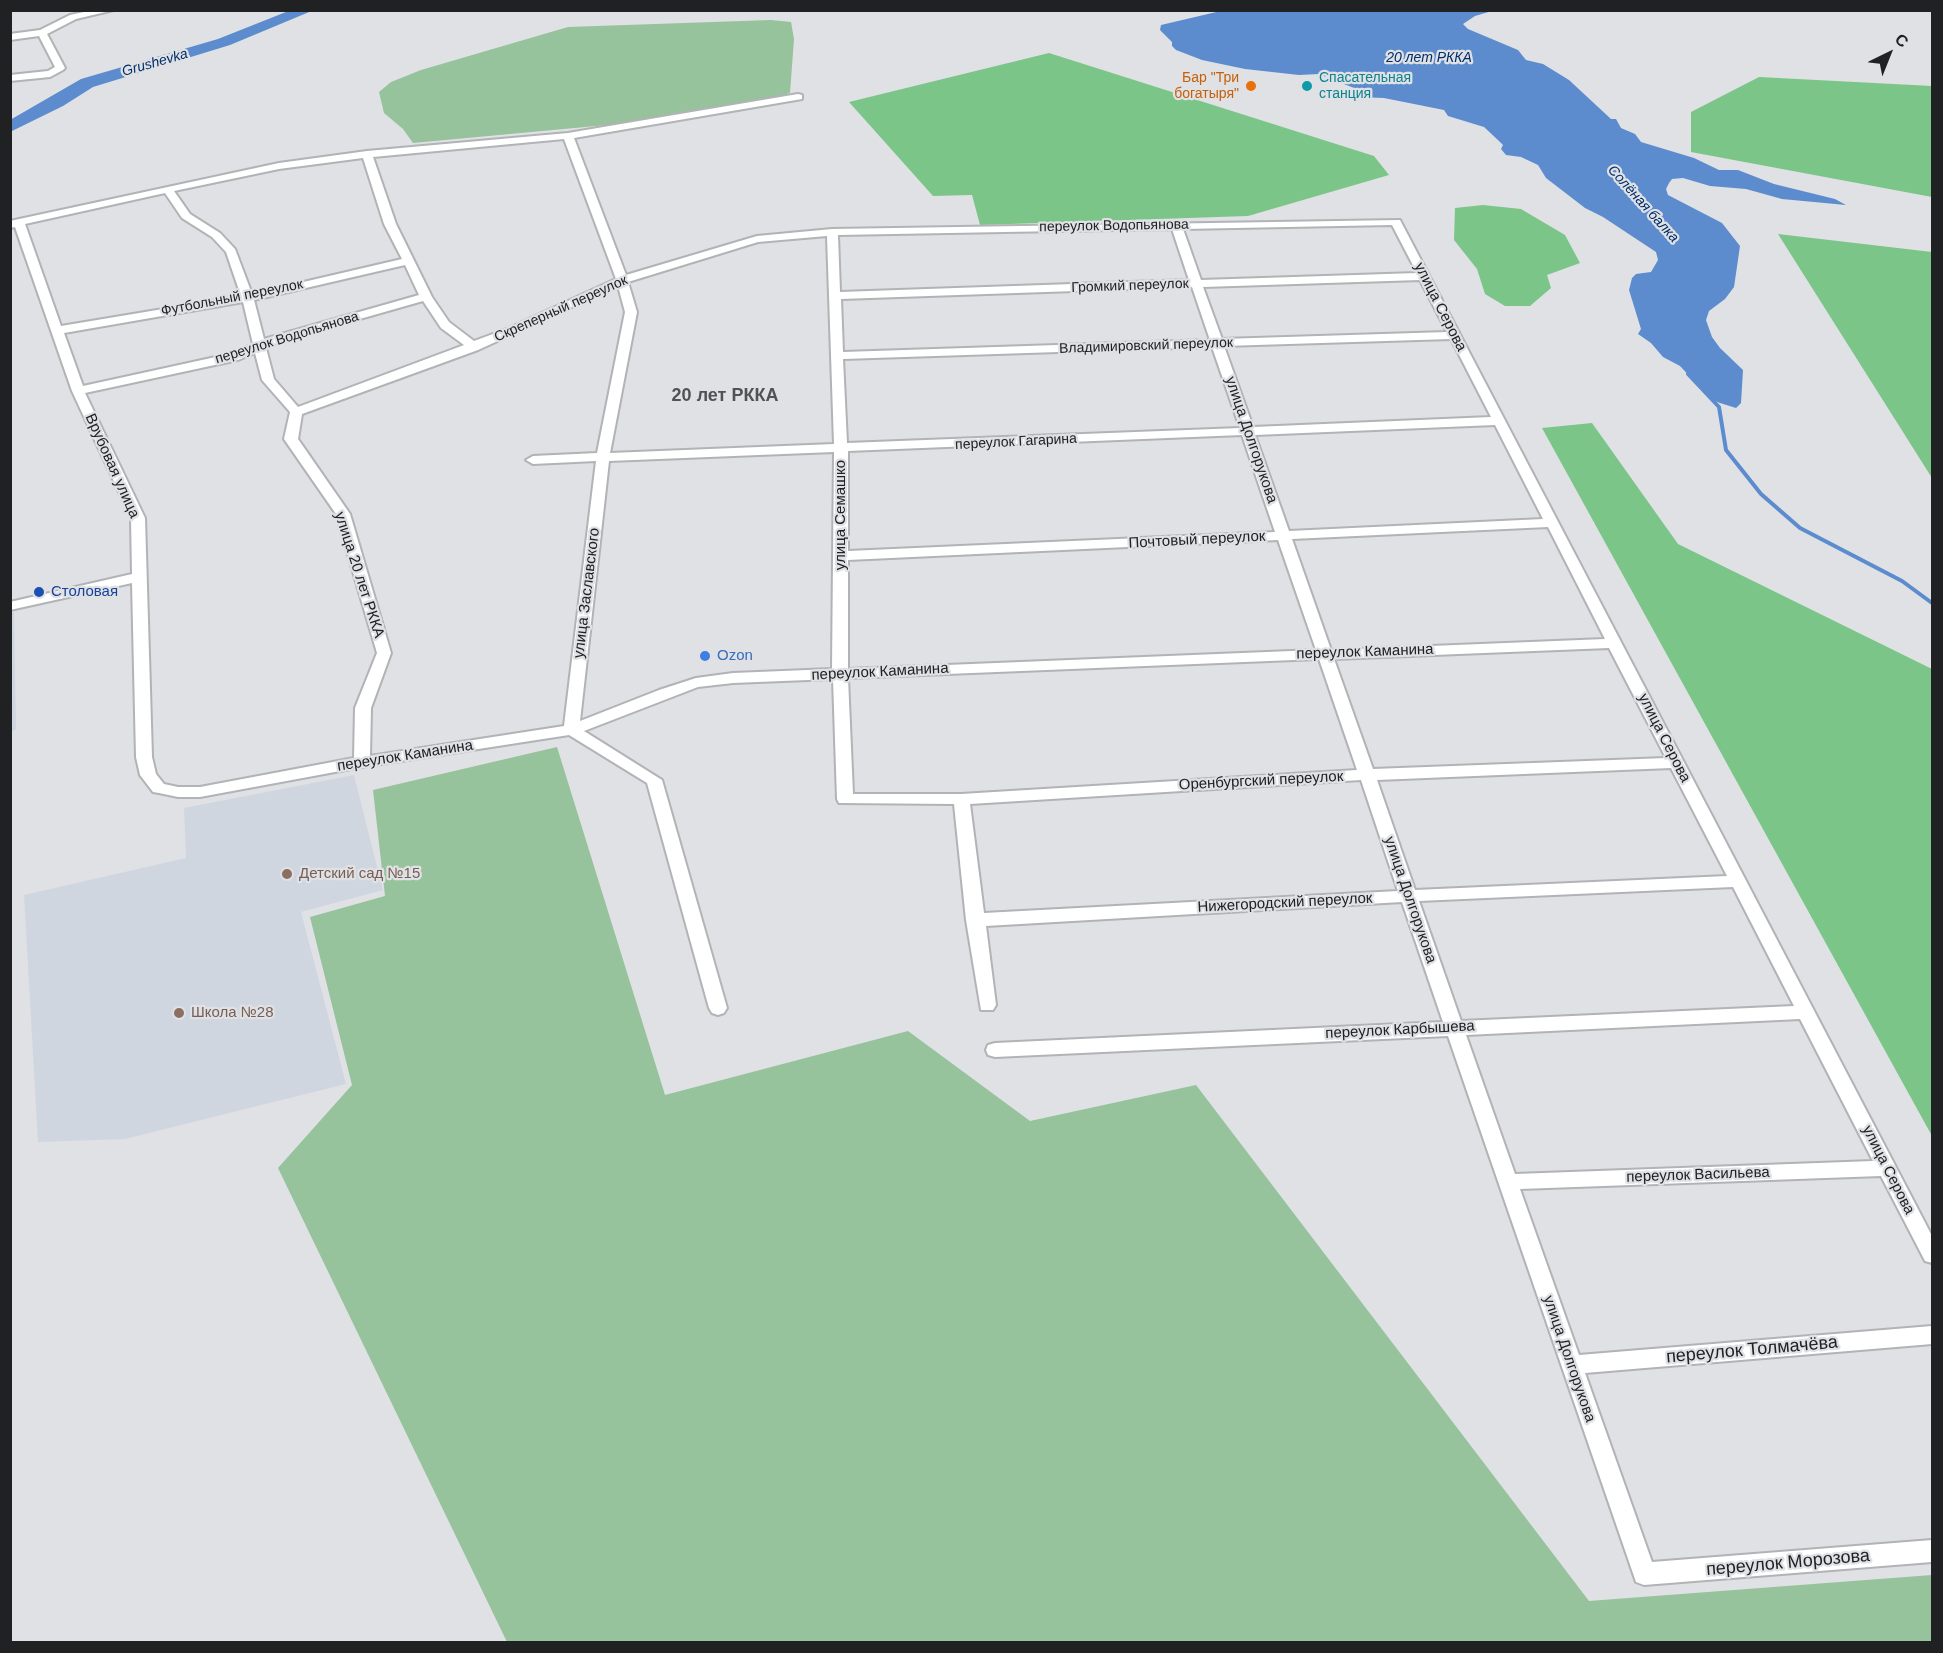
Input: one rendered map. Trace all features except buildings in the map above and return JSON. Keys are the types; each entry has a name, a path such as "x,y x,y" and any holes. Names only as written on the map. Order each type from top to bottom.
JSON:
{"street":[{"path":"61,10 58,18 62,22"},
{"path":"10,38 42,33 62,22 110,10"},
{"path":"10,78 50,74 60,68 42,33"},
{"path":"15,225 37,217 279,166 367,154 568,136 798,97"},
{"name":"улица Заславского","path":"568,136 622,280 631,312 603,457 571,730"},
{"path":"367,154 390,224 426,297 445,325 474,347"},
{"path":"168,190 186,216 216,235 231,251 248,298 258,347 268,380 296,412"},
{"name":"переулок Водопьянова","path":"832,232 1396,222"},
{"name":"улица Серова","path":"1396,222 1932,1255"},
{"name":"Врубовая улица","path":"15,225 78,391 138,518 144,757 148,775 159,788"},
{"name":"улица Долгорукова","path":"1176,225 1365,776 1409,896 1644,1574"},
{"name":"Скреперный переулок","path":"296,412 474,347 622,280 758,239 832,232"},
{"name":"улица Семашко","path":"832,232 841,450 840,674 845,799"},
{"name":"Футбольный переулок","path":"56,332 248,298 408,261"},
{"name":"Громкий переулок","path":"835,296 1424,276"},
{"name":"переулок Водопьянова","path":"78,391 238,356 275,339 426,297"},
{"name":"Владимировский переулок","path":"838,356 1455,335"},
{"name":"улица 20 лет РККА","path":"296,412 291,439 343,514 384,653 363,708 362,762"},
{"name":"переулок Гагарина","path":"533,460 841,450 1499,421"},
{"name":"Почтовый переулок","path":"841,556 1552,524"},
{"path":"10,606 140,577"},
{"name":"переулок Каманина","path":"159,788 200,792 362,762 571,730 696,683 733,678 1615,643"},
{"path":"571,730 654,780 718,1008"},
{"name":"Оренбургский переулок","path":"845,799 961,799 1365,776 1677,763"},
{"path":"961,799 987,1005"},
{"name":"Нижегородский переулок","path":"975,920 1409,896 1738,881"},
{"name":"переулок Карбышева","path":"995,1050 1806,1012"},
{"name":"переулок Васильева","path":"1508,1182 1887,1168"},
{"name":"переулок Толмачёва","path":"1572,1365 1932,1335"},
{"name":"переулок Морозова","path":"1644,1574 1932,1551"}],"shaded area":[{"path":"14,612 16,729 11,732 10,613"},
{"name":"Школа №28","path":"354,775 383,890 301,912 346,1084 125,1139 38,1142 24,895 186,858 184,808"}],"green space":[{"path":"771,20 791,22 794,39 790,93 768,100 607,125 413,143 403,129 384,113 379,92 391,82 421,70 568,27"},
{"path":"1049,53 1374,156 1389,175 1248,216 980,225 972,195 933,196 849,102"},
{"path":"1759,77 1932,86 1932,197 1691,152 1691,112"},
{"path":"1483,205 1521,209 1565,235 1580,263 1547,275 1551,288 1530,306 1505,306 1485,294 1477,269 1454,240 1455,208"},
{"path":"1778,234 1932,252 1932,478"},
{"path":"1592,423 1678,544 1932,669 1932,1136 1542,428"},
{"path":"557,747 665,1095 908,1031 1030,1121 1196,1085 1589,1601 1932,1575 1932,1642 507,1642 278,1168 352,1085 310,917 385,896 373,790"}],"water":[{"name":"20 лет РККА","path":"1225,10 1492,11 1475,16 1463,24 1468,29 1518,50 1526,60 1543,64 1569,80 1611,119 1616,119 1621,128 1635,134 1641,142 1694,158 1719,170 1738,170 1774,184 1835,199 1846,205 1782,199 1746,189 1710,186 1683,178 1672,179 1669,183 1666,189 1668,195 1722,223 1740,246 1734,287 1725,299 1709,311 1706,320 1712,337 1720,348 1743,370 1741,403 1736,408 1720,403 1712,400 1680,366 1663,357 1651,343 1638,334 1641,329 1629,290 1632,278 1636,274 1651,272 1658,260 1656,252 1603,217 1585,208 1546,178 1538,165 1521,157 1506,155 1501,149 1503,145 1484,127 1448,116 1444,110 1384,98 1356,97 1352,93 1354,88 1319,74 1299,75 1245,69 1202,60 1176,50 1172,42 1160,30 1161,25"}],"waterway":[{"name":"Grushevka","path":"10,127 87,83 224,42 306,10"},
{"name":"Солёная балка","path":"1688,374 1719,407 1726,450 1761,494 1800,528 1902,581 1932,603"}],"place":[{"name":"Бар \"Три богатыря\"","path":"1251,86"},
{"name":"Спасательная станция","path":"1307,86"},
{"name":"Столовая","path":"39,592"},
{"name":"Ozon","path":"705,656"},
{"name":"Детский сад №15","path":"287,874"},
{"name":"Школа №28","path":"179,1013"}],"district":[{"name":"20 лет РККА","path":"725,396"}]}
